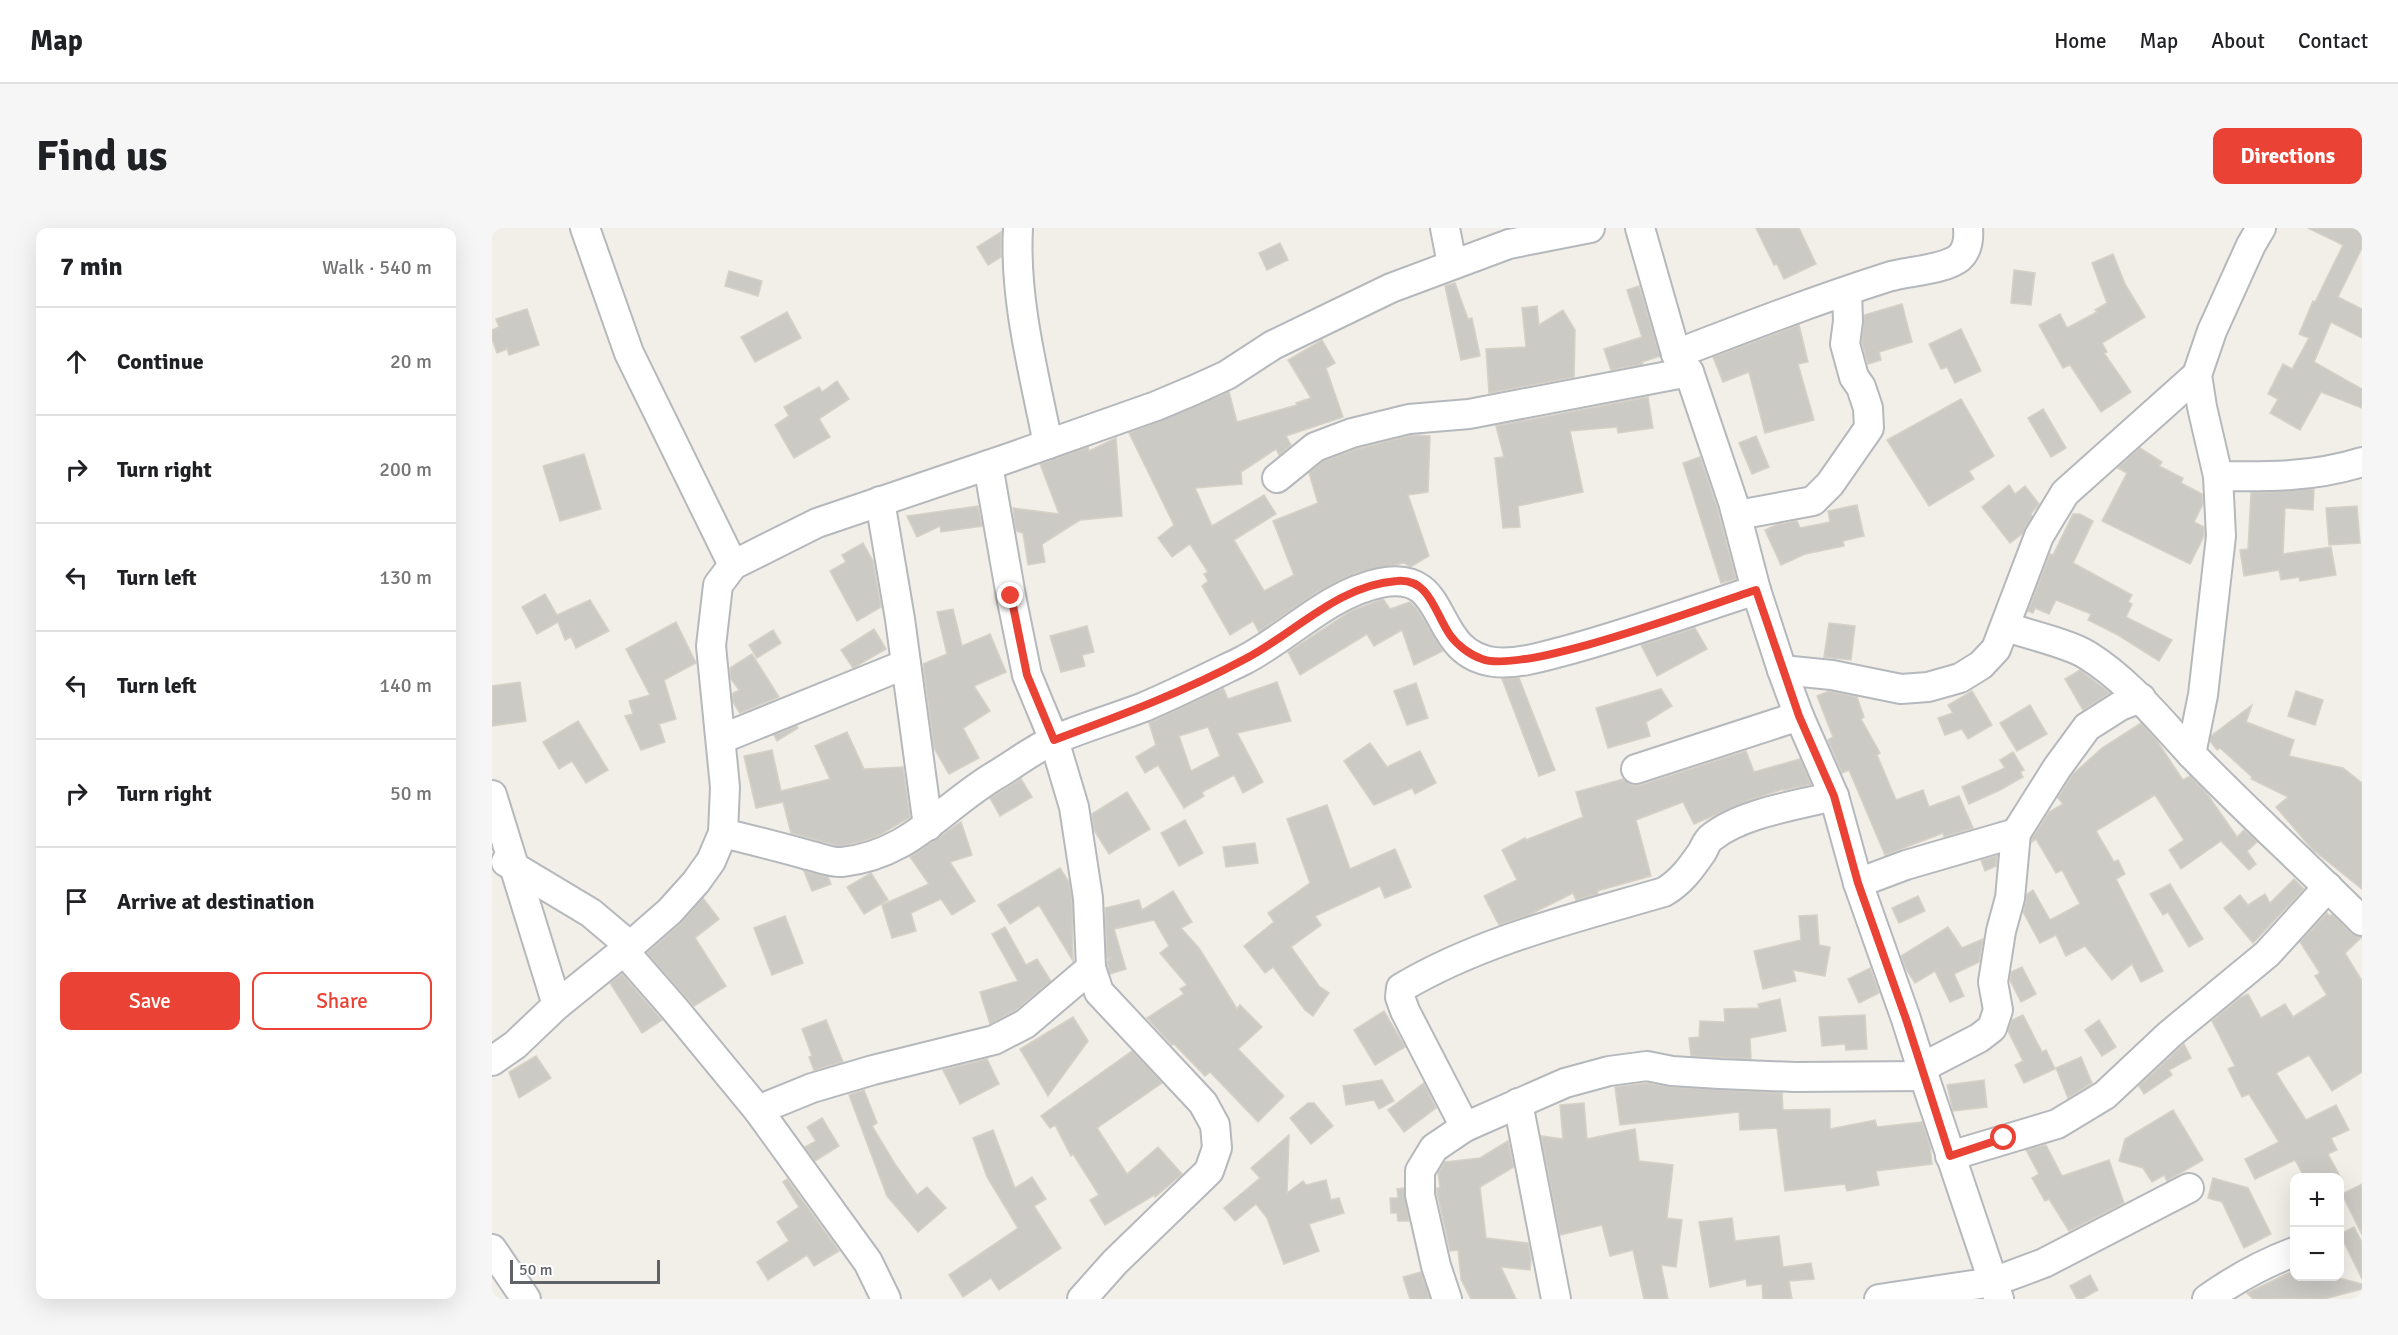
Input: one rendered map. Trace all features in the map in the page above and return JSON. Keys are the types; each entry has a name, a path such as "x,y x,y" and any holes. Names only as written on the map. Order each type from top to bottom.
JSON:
{"street":[{"path":"585,228 629,353 734,565"},
{"path":"1018,228 1016,260 1030,354 1048,444"},
{"path":"1445,228 1452,264"},
{"path":"492,1060 515,1046 557,1005 670,911 711,861 723,833 725,787 711,646 718,585 734,565 817,523 1156,406 1227,375 1273,345 1391,288 1509,244 1590,228"},
{"path":"1640,228 1682,363 1738,515 1756,590 1782,670 1799,716 1834,796 1858,883 1906,1019 1996,1291"},
{"path":"1276,478 1315,447 1352,433 1409,419 1469,414 1682,363 1822,298 1847,292 1890,276 1953,261 1963,254 1968,244 1968,228"},
{"path":"2191,754 2202,695 2220,546 2218,476 2197,375 2212,330 2260,228"},
{"path":"1738,515 1813,501 1830,484 1869,428 1868,408 1861,387 1854,377 1845,344 1848,321 1847,292"},
{"path":"1782,670 1832,675 1901,689 1928,687 1960,678 1981,665 1996,649 2039,536 2065,493 2197,375"},
{"path":"2218,476 2280,477 2341,469 2362,462"},
{"path":"988,465 1027,675 1054,740 1074,807 1088,898 1091,968 1100,992 1203,1103 1215,1125 1217,1148 1209,1171 1116,1262 1082,1299"},
{"path":"880,501 900,619 928,826"},
{"path":"723,833 839,863 890,850 928,826 988,779 1054,740 1146,706 1209,677 1247,658 1317,611 1378,584 1408,581 1421,588 1430,596 1450,635 1459,645 1482,660 1496,663 1535,658 1594,642 1756,590"},
{"path":"2006,627 2085,653 2108,669 2141,698 2191,754 2259,823 2362,921"},
{"path":"720,740 808,702 906,664"},
{"path":"1447,1299 1436,1266 1420,1195 1420,1171 1434,1148 1465,1127 1565,1083 1609,1071 1647,1066 1672,1071 1796,1077 1922,1072 1992,1028 1998,1010 1993,982 2001,931 2010,898 2016,833 2086,727 2120,706 2141,698"},
{"path":"1636,769 1799,716"},
{"path":"492,795 503,860 557,1005"},
{"path":"1465,1127 1405,1011 1400,997 1401,988 1500,941 1580,915 1664,892 1677,884 1691,868 1710,838 1724,829 1755,817 1834,796"},
{"path":"1858,883 1906,865 2016,833"},
{"path":"503,860 591,913 627,948 758,1110 868,1262 886,1299"},
{"path":"1950,1156 2057,1124 2105,1095 2170,1034 2267,954 2328,887"},
{"path":"758,1110 812,1088 873,1070 994,1040 1025,1024 1091,968"},
{"path":"1518,1103 1556,1299"},
{"path":"1878,1299 1996,1291 2044,1263 2189,1188"},
{"path":"492,1249 526,1299"},
{"path":"2207,1299 2236,1279 2270,1261 2290,1254"}],"building":[{"path":"1756,228 1799,228 1816,264 1784,279 1777,264 1774,265"},
{"path":"2308,228 2362,228 2362,248 2338,297 2362,309 2362,338 2331,322 2314,362 2362,389 2362,408 2321,392 2300,430 2270,413 2278,399 2268,394 2283,364 2292,369 2309,338 2299,334 2313,301 2315,302 2343,245"},
{"path":"1001,232 1001,257 988,265 977,247"},
{"path":"1280,243 1288,260 1267,270 1259,253"},
{"path":"2113,254 2125,284 2145,317 2102,343 2107,352 2104,353 2131,392 2101,412 2070,365 2063,368 2039,325 2060,314 2067,328 2097,312 2095,310 2107,303 2092,263"},
{"path":"2014,270 2035,273 2031,305 2011,303"},
{"path":"729,271 762,281 758,296 725,286"},
{"path":"1455,283 1468,319 1472,318 1480,356 1461,360 1445,286"},
{"path":"1639,286 1660,356 1642,362 1643,364 1611,370 1604,349 1642,337 1627,290"},
{"path":"1902,304 1912,342 1879,352 1881,360 1868,364 1862,343 1864,315"},
{"path":"1537,306 1539,325 1563,310 1575,330 1574,377 1489,393 1486,349 1526,347 1522,308"},
{"path":"527,309 539,345 509,355 507,349 497,353 492,339 492,330 499,327 496,319"},
{"path":"787,312 801,338 755,362 741,337"},
{"path":"1799,325 1808,362 1798,364 1814,420 1765,433 1749,372 1723,382 1713,357"},
{"path":"1961,329 1981,371 1955,383 1947,367 1941,369 1929,344"},
{"path":"1322,340 1335,363 1326,368 1343,417 1286,436 1291,445 1279,455 1276,449 1241,472 1242,484 1195,488 1212,526 1264,495 1276,514 1234,540 1264,591 1294,575 1273,521 1318,503 1309,473 1323,461 1357,449 1412,435 1430,436 1428,492 1408,495 1429,556 1410,567 1404,563 1355,573 1317,592 1259,632 1253,621 1230,635 1202,586 1208,581 1204,574 1208,572 1190,544 1172,557 1158,538 1174,525 1129,433 1229,392 1237,422 1297,405 1296,403 1311,398 1288,360"},
{"path":"837,381 849,399 819,419 830,437 794,458 775,425 789,416 784,407 819,387 822,392"},
{"path":"1648,397 1653,428 1618,433 1617,427 1570,431 1583,492 1518,506 1520,527 1503,528 1495,458 1504,457 1496,426"},
{"path":"1961,399 1994,456 1969,471 1974,479 1929,506 1887,440"},
{"path":"2043,409 2066,448 2051,457 2028,418"},
{"path":"1756,436 1769,467 1752,474 1739,443"},
{"path":"1116,438 1122,516 1080,520 1042,544 1045,562 1028,565 1023,533 1016,531 1013,508 1059,514 1040,464 1088,447 1089,451"},
{"path":"2140,448 2162,462 2159,466 2183,478 2181,483 2202,494 2203,504 2194,522 2204,527 2204,536 2190,564 2102,521 2127,473 2118,468"},
{"path":"584,454 601,509 560,521 543,466"},
{"path":"1700,457 1717,507 1736,579 1721,583 1683,463"},
{"path":"2009,485 2015,494 2025,486 2039,504 2031,514 2022,534 2010,543 1982,507"},
{"path":"2314,489 2313,510 2285,508 2283,554 2331,547 2336,575 2300,581 2299,577 2281,580 2279,570 2244,576 2240,550 2248,549 2251,493"},
{"path":"1857,505 1864,536 1843,541 1844,546 1805,554 1781,565 1765,530 1778,524 1797,521 1800,528 1830,522 1828,511"},
{"path":"978,506 982,526 941,532 940,526 917,537 907,516"},
{"path":"2357,506 2360,543 2329,545 2326,508"},
{"path":"2073,514 2080,514 2093,521 2073,563 2132,595 2128,602 2132,604 2126,617 2172,640 2159,661 2118,635 2088,620 2091,614 2056,600 2049,614 2035,608 2033,613 2028,611 2050,554 2053,555"},
{"path":"863,543 873,561 881,607 857,621 830,571 846,562 842,555"},
{"path":"545,594 557,615 590,600 609,631 576,648 571,637 565,640 558,622 537,634 522,607"},
{"path":"1383,599 1390,609 1410,602 1417,609 1443,651 1414,665 1402,630 1374,646 1367,634 1300,675 1288,652 1351,611"},
{"path":"953,609 962,646 990,634 1006,672 974,686 990,711 963,728 979,758 949,774 934,748 923,664 947,654 937,612"},
{"path":"676,622 696,663 664,680 676,719 659,724 665,742 641,750 625,716 633,714 629,701 650,695 626,649"},
{"path":"1829,623 1855,626 1851,660 1824,657"},
{"path":"1087,626 1094,652 1082,655 1085,666 1061,672 1050,636"},
{"path":"1695,628 1707,649 1657,676 1641,645"},
{"path":"874,629 886,649 853,668 841,650"},
{"path":"773,630 781,643 757,658 749,645"},
{"path":"752,654 779,697 740,713 733,702 732,694 739,690 731,679 730,668"},
{"path":"2080,670 2110,693 2083,710 2065,679"},
{"path":"1519,678 1555,770 1539,776 1502,679"},
{"path":"520,682 526,721 492,726 492,686"},
{"path":"1277,682 1291,721 1237,733 1263,782 1243,793 1234,775 1202,792 1204,796 1184,808 1158,765 1145,773 1136,757 1156,745 1149,723 1223,688 1228,699","holes":["1208,727 1220,756 1191,771 1179,736"]},
{"path":"1416,683 1428,718 1407,725 1394,691"},
{"path":"1661,689 1672,706 1646,722 1650,736 1608,748 1596,708"},
{"path":"1829,691 1857,697 1864,717 1861,719 1880,753 1877,755 1896,800 1923,790 1929,807 1959,796 1973,828 1944,837 1943,833 1885,855 1849,770 1842,773 1828,740 1833,737 1817,696"},
{"path":"1972,691 1992,725 1968,739 1962,729 1945,735 1938,718 1953,713 1948,705"},
{"path":"2296,691 2323,700 2315,725 2288,716"},
{"path":"2030,705 2047,734 2017,751 2000,723"},
{"path":"2252,705 2246,722 2294,740 2289,756 2343,768 2362,783 2362,889 2312,849 2276,807 2288,797 2251,779 2252,777 2220,748 2217,750 2210,741 2211,736"},
{"path":"578,721 608,770 586,783 572,761 559,769 543,742"},
{"path":"2141,723 2157,741 2183,780 2190,776 2208,795 2237,837 2244,830 2257,842 2247,851 2256,864 2249,870 2221,841 2181,869 2169,850 2184,840 2155,795 2096,831 2114,862 2118,860 2125,874 2116,879 2163,971 2141,982 2132,964 2112,980 2085,946 2066,956 2056,935 2040,943 2023,912 2027,894 2033,890 2050,920 2080,904 2062,870 2056,873 2036,839 2032,842 2032,838 2049,812 2063,804 2058,798 2072,775 2102,748"},
{"path":"797,726 798,728 777,741 774,735"},
{"path":"847,732 864,769 903,767 910,817 880,835 862,842 839,846 791,833 783,802 756,808 744,756 772,750 781,791 830,779 815,746"},
{"path":"1370,743 1387,767 1420,751 1436,783 1415,794 1412,788 1374,805 1344,761"},
{"path":"1746,751 1754,772 1800,759 1811,784 1784,789 1750,800 1694,824 1683,802 1636,820 1651,876 1597,891 1598,894 1576,900 1573,893 1531,914 1499,925 1484,896 1517,880 1502,850 1525,838 1526,840 1583,817 1576,792 1623,779 1632,785 1641,785"},
{"path":"2013,752 2024,770 2020,772 2023,777 1969,804 1962,787 2005,768 2000,760"},
{"path":"1021,779 1032,797 1000,816 990,798"},
{"path":"1127,792 1150,829 1109,854 1094,830 1092,814"},
{"path":"1327,805 1350,869 1395,849 1411,887 1385,898 1380,886 1315,916 1321,925 1291,947 1319,986 1329,993 1313,1016 1305,1010 1273,967 1265,973 1244,946 1274,922 1268,913 1310,883 1287,819"},
{"path":"1185,820 1203,853 1179,866 1161,833"},
{"path":"961,822 972,855 950,862 975,901 952,915 941,899 911,913 916,931 892,938 882,905 929,884 910,857"},
{"path":"1255,843 1258,863 1226,867 1223,847"},
{"path":"1997,856 1996,866 1985,871 1981,860"},
{"path":"1060,868 1069,882 1072,900 1073,961 1039,905 1010,924 998,905"},
{"path":"804,871 828,877 831,884 812,891"},
{"path":"871,873 888,900 864,914 847,887"},
{"path":"2294,879 2304,889 2253,943 2224,908 2240,895 2248,905 2265,894 2270,903"},
{"path":"2170,884 2203,939 2189,947 2168,912 2163,915 2150,894"},
{"path":"1173,891 1192,922 1181,928 1199,948 1237,1009 1240,1005 1262,1027 1238,1049 1284,1096 1258,1122 1210,1072 1205,1076 1147,1018 1184,994 1180,989 1187,985 1160,953 1169,946 1154,920 1114,929 1126,969 1110,974 1107,962 1111,957 1107,959 1105,908 1139,900 1142,910"},
{"path":"1918,896 1925,911 1899,923 1892,908"},
{"path":"703,898 719,919 695,938 726,986 694,1006 647,953 681,923"},
{"path":"2327,913 2330,916 2332,914 2351,933 2362,937 2345,953 2362,981 2362,1072 2332,1091 2309,1055 2276,1073 2306,1120 2336,1105 2349,1130 2331,1138 2337,1150 2328,1154 2338,1173 2302,1173 2295,1160 2255,1179 2245,1159 2279,1142 2249,1094 2242,1097 2228,1069 2235,1066 2212,1021 2248,994 2261,1018 2285,1004 2293,1017 2327,995 2315,976 2320,973 2300,942"},
{"path":"1817,915 1819,945 1830,947 1825,976 1793,970 1796,981 1763,989 1754,951 1801,940 1799,916"},
{"path":"785,916 803,963 772,975 754,928"},
{"path":"1005,927 1026,965 1037,959 1051,981 1016,1010 990,1024 980,992 1018,981 992,934"},
{"path":"1948,927 1962,948 1983,939 1979,962 1954,974 1964,996 1950,1002 1935,971 1915,983 1901,956"},
{"path":"2022,967 2036,994 2021,1002 2010,980 2011,972"},
{"path":"1870,968 1879,993 1859,1003 1848,979"},
{"path":"622,974 662,1020 642,1033 610,983"},
{"path":"1780,999 1786,1031 1750,1038 1751,1059 1691,1056 1689,1038 1699,1037 1700,1021 1725,1022 1724,1009 1759,1008 1758,1004"},
{"path":"1384,1011 1405,1047 1375,1065 1354,1030"},
{"path":"1865,1015 1867,1049 1846,1050 1845,1044 1822,1046 1819,1017"},
{"path":"2023,1015 2042,1052 2046,1050 2055,1069 2024,1083 2015,1065 2023,1061 2008,1031 2012,1020"},
{"path":"1073,1017 1088,1041 1048,1096 1020,1049"},
{"path":"826,1020 843,1062 814,1070 809,1057 812,1056 802,1029"},
{"path":"2099,1020 2116,1047 2102,1056 2085,1030"},
{"path":"2184,1044 2191,1058 2169,1070 2172,1075 2144,1094 2139,1086"},
{"path":"1132,1051 1162,1083 1097,1128 1127,1174 1158,1147 1182,1174 1155,1197 1154,1195 1105,1225 1090,1200 1099,1195 1073,1154 1071,1156 1055,1125 1050,1128 1041,1116"},
{"path":"536,1056 551,1078 519,1098 509,1072"},
{"path":"2081,1057 2092,1083 2068,1098 2056,1068"},
{"path":"987,1059 999,1084 960,1104 943,1070"},
{"path":"1382,1080 1394,1101 1379,1109 1374,1100 1346,1105 1343,1086"},
{"path":"1984,1080 1987,1107 1953,1111 1947,1085"},
{"path":"1424,1083 1436,1108 1404,1132 1388,1110"},
{"path":"1646,1083 1671,1087 1782,1093 1783,1110 1830,1109 1830,1129 1875,1120 1877,1127 1922,1122 1930,1146 1932,1164 1876,1171 1879,1185 1847,1191 1845,1184 1785,1191 1777,1128 1740,1130 1739,1112 1620,1125 1615,1087"},
{"path":"864,1090 877,1123 872,1126 895,1164 917,1195 927,1187 946,1208 918,1232 887,1196 849,1095"},
{"path":"1308,1103 1314,1103 1333,1126 1311,1144 1290,1118"},
{"path":"1584,1103 1587,1139 1635,1129 1639,1161 1673,1165 1667,1218 1682,1220 1676,1267 1661,1265 1668,1299 1644,1299 1633,1250 1610,1256 1602,1225 1560,1235 1541,1136 1563,1139 1560,1105"},
{"path":"2173,1110 2203,1160 2167,1181 2164,1175 2152,1182 2143,1168 2119,1161 2125,1139"},
{"path":"822,1118 839,1146 815,1161 805,1147 816,1141 807,1127"},
{"path":"993,1130 1015,1188 1032,1177 1046,1199 1034,1206 1061,1248 999,1290 991,1278 963,1297 949,1275 1018,1228 987,1177 973,1138"},
{"path":"1289,1135 1287,1193 1303,1181 1306,1185 1326,1180 1331,1200 1339,1198 1344,1213 1309,1224 1319,1251 1284,1264 1267,1218 1256,1204 1235,1221 1224,1208 1260,1178 1251,1168"},
{"path":"1508,1141 1514,1167 1480,1187 1486,1238 1528,1243 1531,1259 1530,1270 1501,1267 1516,1299 1471,1299 1461,1279 1458,1250 1450,1251 1437,1193 1437,1188 1440,1188 1438,1173 1445,1162 1480,1158"},
{"path":"2046,1145 2062,1176 2109,1160 2124,1203 2069,1231 2049,1199 2045,1201 2032,1178 2039,1174 2026,1150"},
{"path":"2213,1178 2248,1188 2271,1234 2244,1248 2222,1202 2208,1198"},
{"path":"787,1179 839,1251 814,1266 807,1255 768,1280 757,1262 789,1241 777,1222 799,1207 783,1182"},
{"path":"2362,1184 2362,1235 2344,1198 2344,1193"},
{"path":"1404,1188 1409,1221 1398,1221 1397,1213 1391,1213 1390,1198 1398,1198 1397,1189"},
{"path":"1732,1218 1735,1241 1779,1236 1783,1267 1811,1263 1814,1279 1789,1281 1792,1299 1763,1299 1762,1284 1747,1286 1746,1279 1710,1287 1699,1222"},
{"path":"2354,1227 2362,1242 2362,1279 2344,1242 2344,1232"},
{"path":"1421,1272 1430,1299 1410,1299 1403,1277"},
{"path":"2290,1272 2290,1281 2344,1279 2362,1284 2362,1289 2324,1299 2253,1299 2247,1293"},
{"path":"2090,1275 2098,1290 2082,1299 2077,1299 2070,1286"}],"route":[{"path":"1011,596 1027,675 1054,740 1146,706 1209,677 1247,658 1317,611 1359,590 1378,584 1398,580 1408,581 1421,588 1430,596 1450,635 1459,645 1482,660 1496,663 1535,658 1594,642 1756,590 1799,716 1834,796 1858,883 1906,1019 1950,1156 2004,1138"}]}
